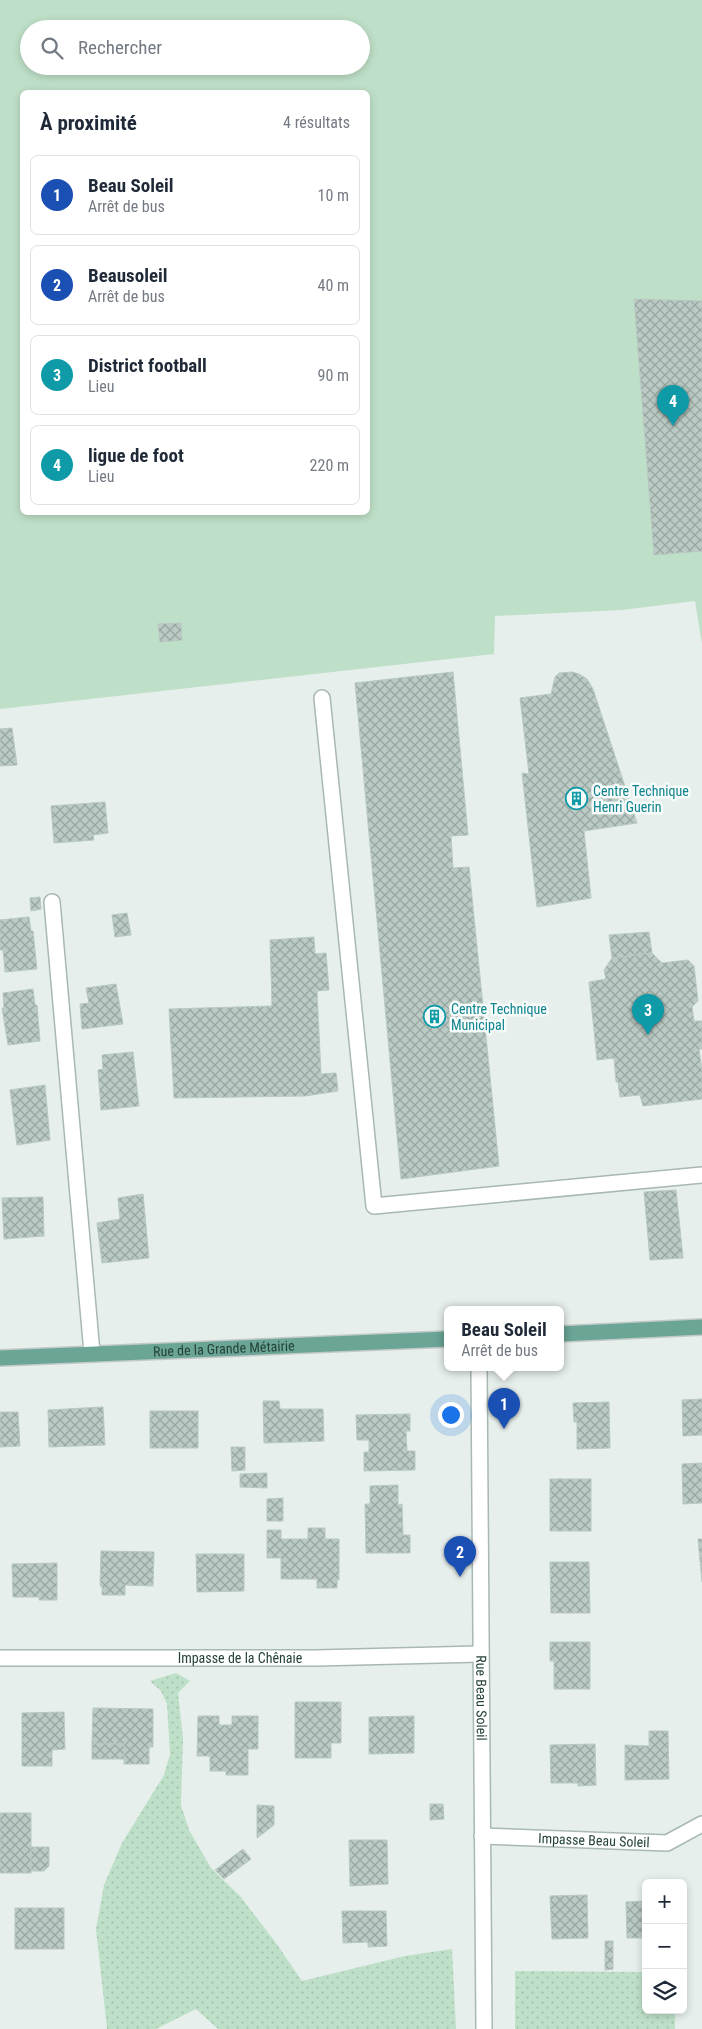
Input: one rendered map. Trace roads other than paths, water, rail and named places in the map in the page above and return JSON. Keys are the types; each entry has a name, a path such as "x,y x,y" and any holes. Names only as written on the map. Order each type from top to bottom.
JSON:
{"main road":[{"path":"564,1334 702,1327"},
{"name":"Rue de la Grande Métairie","path":"0,1358 444,1339"}],"street":[{"path":"322,698 374,1206 702,1175"},
{"path":"52,902 92,1353"},
{"name":"Rue Beau Soleil","path":"479,1371 484,2029"},
{"name":"Impasse de la Chênaie","path":"0,1658 316,1658 480,1654"},
{"name":"Impasse Beau Soleil","path":"482,1836 667,1843 702,1824"}],"place":[{"name":"ligue de foot","path":"673,426"},
{"name":"Centre Technique Henri Guerin","path":"577,799"},
{"name":"Centre Technique Municipal","path":"435,1017"},
{"name":"District football","path":"648,1035"},
{"name":"Beau Soleil","path":"504,1429"},
{"name":"Beausoleil","path":"460,1577"}]}
